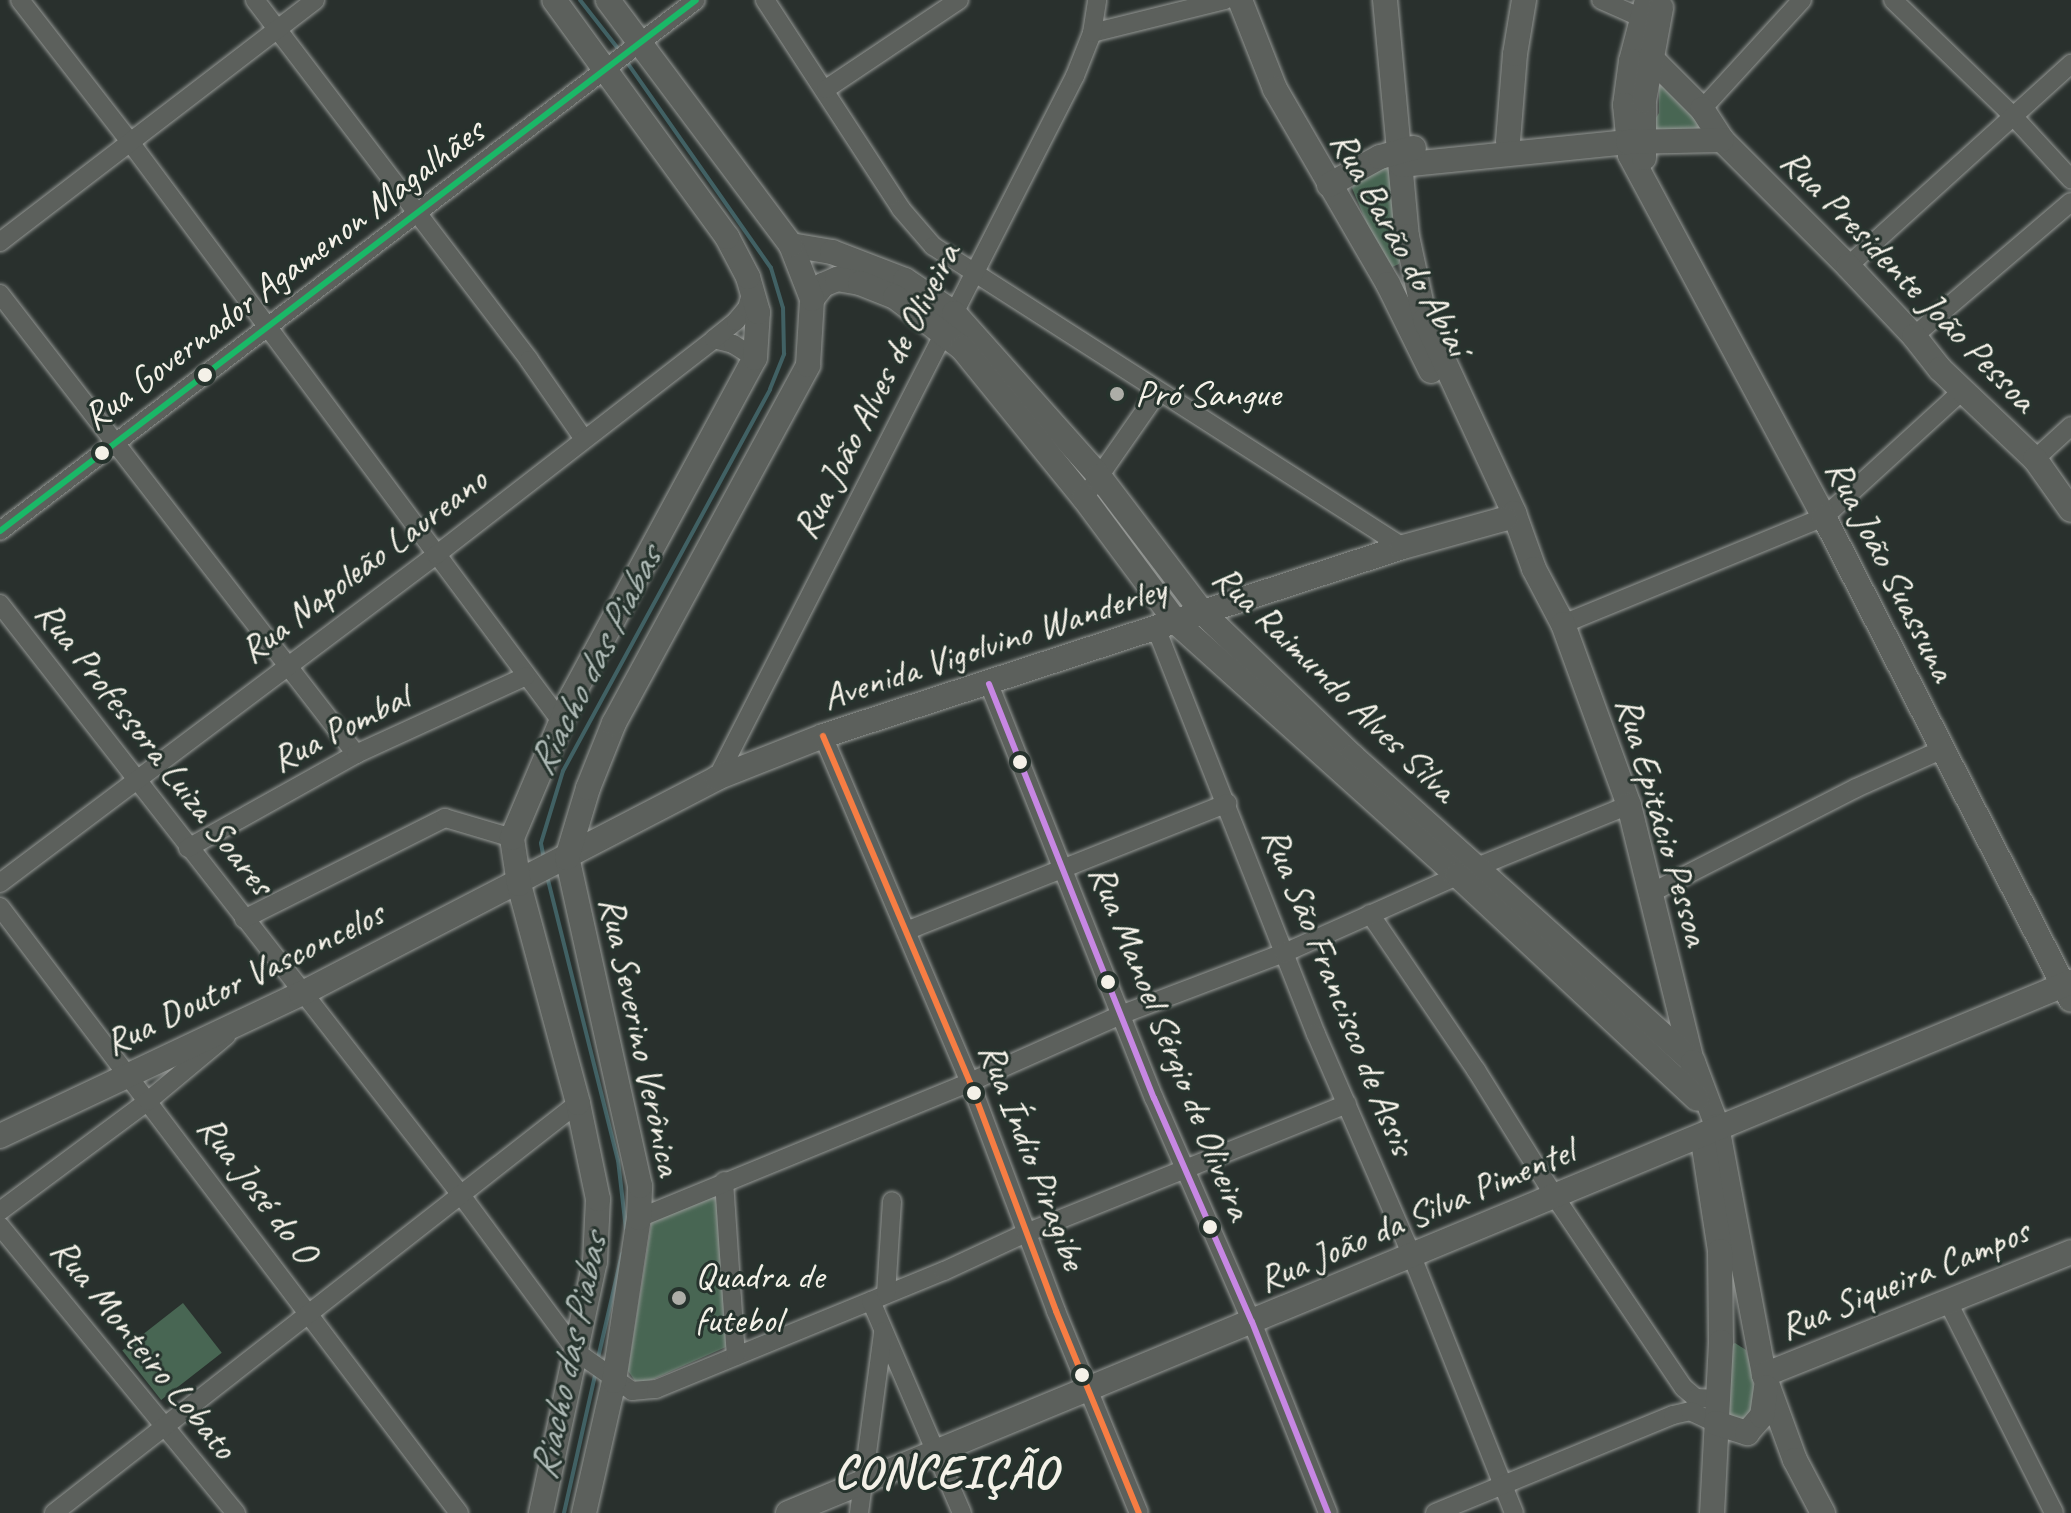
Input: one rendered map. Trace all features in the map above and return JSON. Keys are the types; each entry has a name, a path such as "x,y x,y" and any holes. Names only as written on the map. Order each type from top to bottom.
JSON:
{"main road":[{"path":"512,838 560,720 755,358 758,312 752,290 727,237 554,0"},
{"path":"563,860 614,723 808,365 812,299 791,245 608,0"},
{"name":"Rua Barão do Abiaí","path":"1240,0 1275,89 1388,284 1509,516"},
{"path":"1385,0 1407,236 1425,320 1509,516"},
{"path":"1508,141 1515,54 1524,0"},
{"path":"1636,142 1663,0"},
{"path":"1636,142 1625,105 1631,61 1645,9"},
{"name":"Rua Presidente João Pessoa","path":"1651,58 1702,109 1722,140 1848,266 1962,391 2035,459 2071,510"},
{"path":"1400,157 1636,142 1722,140"},
{"path":"1329,185 1400,157 1508,141 1569,141 1593,146"},
{"name":"Rua João Suassuna","path":"1636,142 1644,176 2069,989"},
{"name":"Rua Raimundo Alves Silva","path":"791,245 832,252 905,280 1099,476 1203,613 1274,697 1467,871 1693,1062"},
{"path":"1388,284 1415,276"},
{"name":"Rua Raimundo Alves Silva","path":"812,299 823,285 837,279 860,283 949,323 1084,498 1166,626 1274,697"},
{"name":"Rua Epitácio Pessoa","path":"1509,516 1563,624 1629,805 1693,1062 1697,1099 1709,1129"},
{"name":"Avenida Vigolvino Wanderley","path":"563,860 717,778 823,736 1403,547 1509,516"},
{"name":"Rua Severino Verônica","path":"512,838 578,1103 598,1199 599,1234 578,1353 541,1513"},
{"name":"Rua Doutor Vasconcelos","path":"0,1136 301,994 563,860"},
{"name":"Rua Severino Verônica","path":"563,860 635,1152 640,1186 639,1218 614,1381 584,1513"},
{"name":"Rua Raimundo Alves Silva","path":"1467,871 1697,1099"},
{"name":"Rua João da Silva Pimentel","path":"788,1513 1555,1197 1709,1129 2069,989"},
{"path":"1640,1017 1658,1017 1675,998"},
{"path":"1693,1062 1763,1369 1795,1460 1823,1513"},
{"path":"1709,1129 1720,1251 1721,1342 1712,1513"},
{"name":"Rua Siqueira Campos","path":"1763,1369 2071,1252"},
{"path":"1721,1342 1735,1338 1744,1340 1763,1369 1762,1416 1747,1433"},
{"path":"1717,1411 1747,1433 1780,1447 1795,1460"}],"street":[{"path":"20,0 130,142 560,720"},
{"path":"255,0 529,360 584,439"},
{"path":"0,242 315,0"},
{"name":"Rua Governador Agamenon Magalhães","path":"0,531 417,216 696,0"},
{"path":"765,0 919,232 1158,392 1403,547"},
{"path":"826,89 959,0"},
{"name":"Rua João Alves de Oliveira","path":"717,778 1075,76 1092,33 1097,0"},
{"path":"1092,33 1225,0"},
{"path":"1601,0 1645,9"},
{"path":"1702,109 1802,0"},
{"path":"1893,0 2013,116 2071,179"},
{"path":"1848,266 2071,64"},
{"path":"1914,336 2071,202"},
{"name":"Rua Napoleão Laureano","path":"0,883 436,555 714,339 747,308 752,290"},
{"path":"0,294 356,754"},
{"path":"714,339 733,344 755,358"},
{"path":"1563,624 1824,517 1962,391"},
{"path":"1084,498 1158,392"},
{"path":"2035,459 2071,426"},
{"name":"Rua Professora Luiza Soares","path":"0,604 134,781 461,1195 578,1353 614,1381"},
{"name":"Rua São Francisco de Assis","path":"1166,626 1227,803 1284,953 1411,1254 1514,1513"},
{"name":"Rua Pombal","path":"188,848 356,754 526,676"},
{"name":"Rua Manoel Sérgio de Oliveira","path":"989,684 1328,1513"},
{"name":"Rua Índio Piragibe","path":"823,736 970,1082 1087,1389 1139,1513"},
{"path":"1651,893 1856,788 1943,749"},
{"path":"906,931 1227,803"},
{"path":"639,1218 970,1082 1123,1014 1284,953 1467,871 1629,805"},
{"path":"244,919 445,818 512,838"},
{"name":"Rua José do O","path":"0,907 459,1513"},
{"path":"1370,914 1684,1388 1717,1411"},
{"path":"0,1211 148,1101 247,1019"},
{"path":"54,1513 308,1311 578,1103"},
{"path":"614,1381 632,1391 656,1389 1026,1233 1347,1104"},
{"path":"724,1181 736,1356"},
{"path":"892,1201 878,1298 883,1332 962,1513"},
{"name":"Rua Monteiro Lobato","path":"0,1226 236,1513"},
{"path":"1947,1300 2054,1513"},
{"path":"859,1513 860,1483 883,1332"},
{"path":"1435,1513 1503,1488 1673,1415 1690,1411 1717,1411"}],"green space":[{"path":"1659,79 1710,132 1649,129 1659,113"},
{"path":"1387,166 1395,169 1402,253 1399,264 1390,268 1382,260 1352,188 1356,180"},
{"path":"718,1193 726,1347 647,1382 635,1381 628,1371 652,1219"},
{"path":"183,1303 222,1353 161,1400 122,1350"},
{"path":"1735,1343 1746,1350 1751,1367 1755,1395 1751,1421 1730,1419 1723,1397 1729,1346"}],"waterway":[{"name":"Riacho das Piabas","path":"580,0 620,51"},
{"name":"Riacho das Piabas","path":"544,859 541,843 563,771 770,389 784,354 783,308 771,268 627,62"},
{"name":"Riacho das Piabas","path":"547,876 618,1160 626,1229"},
{"name":"Riacho das Piabas","path":"598,1358 622,1254"},
{"name":"Riacho das Piabas","path":"564,1513 596,1371"}],"transit line":[{"path":"0,531 696,0"},
{"path":"989,684 1154,1098 1252,1322 1328,1513"},
{"path":"823,736 970,1082 1056,1311 1139,1513"}],"place":[{"name":"Pró Sangue","path":"1117,394"},
{"name":"Quadra de futebol","path":"679,1298"}],"district":[{"name":"CONCEIÇÃO","path":"946,1472"}]}
